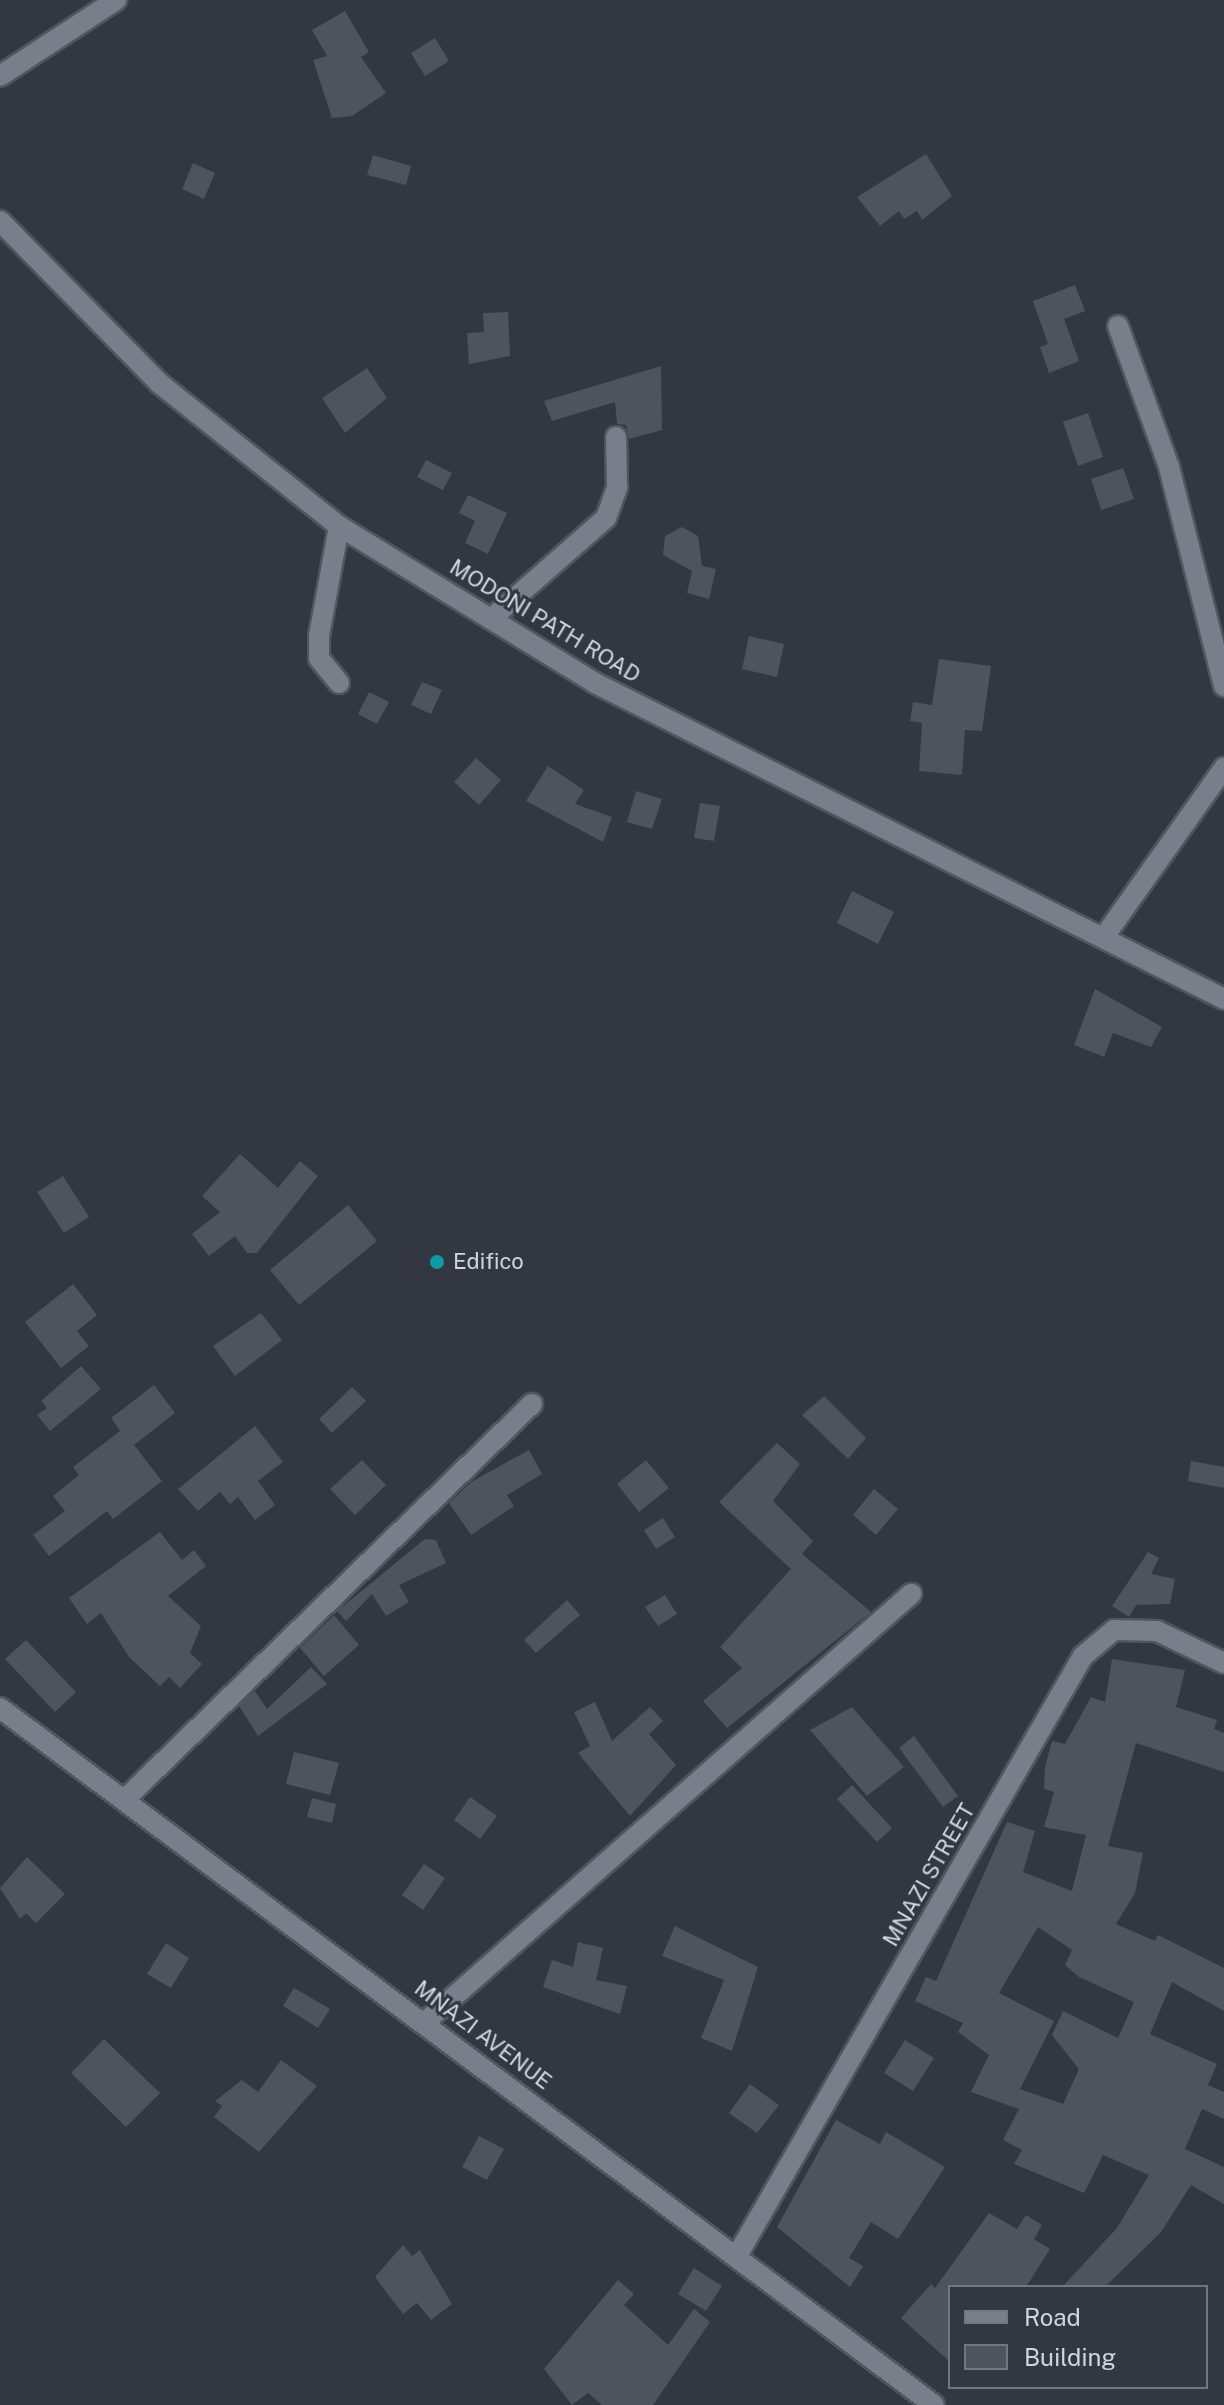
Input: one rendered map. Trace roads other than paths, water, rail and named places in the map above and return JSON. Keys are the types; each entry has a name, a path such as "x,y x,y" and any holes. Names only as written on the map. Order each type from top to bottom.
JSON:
{"street":[{"path":"0,76 116,0"},
{"name":"MODONI PATH ROAD","path":"0,221 159,383 339,526 595,683 1106,934 1224,999"},
{"path":"1118,326 1169,467 1224,686"},
{"path":"492,618 606,518 617,487 616,437"},
{"path":"339,526 319,636 319,658 339,683"},
{"path":"1106,934 1224,768"},
{"path":"126,1798 532,1404"},
{"path":"425,2022 911,1594"},
{"name":"MNAZI STREET","path":"738,2254 1083,1656 1114,1630 1157,1631 1224,1663"},
{"name":"MNAZI AVENUE","path":"0,1708 126,1798 738,2254 934,2405"}],"place":[{"name":"Edifico","path":"437,1262"}]}
